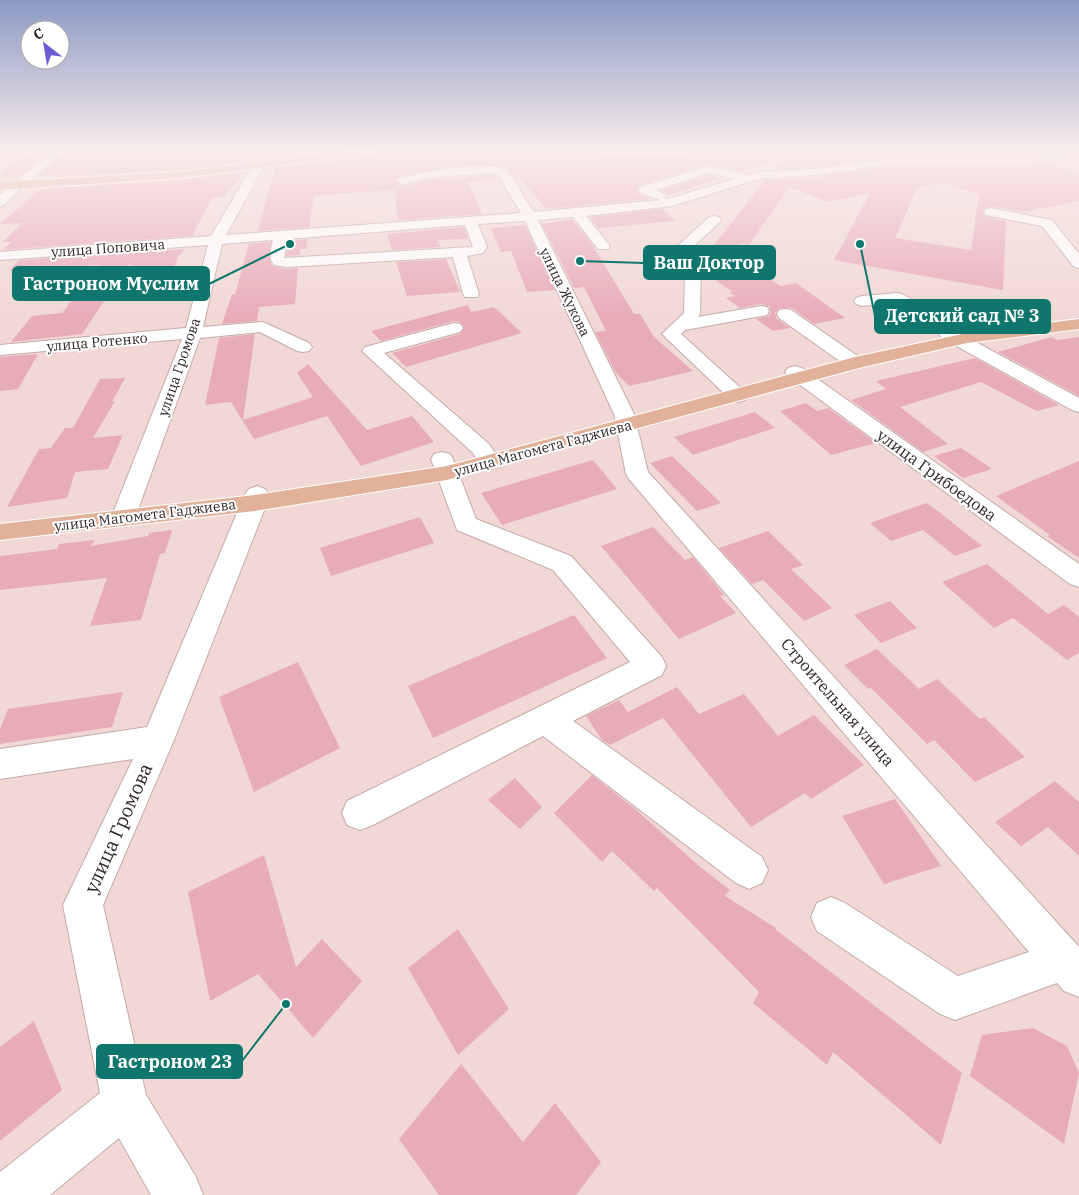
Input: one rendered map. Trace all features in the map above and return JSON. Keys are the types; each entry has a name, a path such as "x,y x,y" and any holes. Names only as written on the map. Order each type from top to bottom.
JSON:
{"main road":[{"name":"улица Магомета Гаджиева","path":"0,532 126,513 256,498 320,484 444,466 851,361 958,336 1079,317"},
{"name":"улица Магомета Гаджиева","path":"958,336 1079,324"},
{"name":"улица Магомета Гаджиева","path":"0,521 126,513"}],"street":[{"name":"улица Громова","path":"126,513 193,334 216,240 235,207"},
{"name":"улица Жукова","path":"523,207 530,217 626,420"},
{"name":"улица Поповича","path":"0,256 281,235 384,242 470,222 632,207"},
{"path":"991,212 1047,223 1077,256"},
{"path":"578,213 603,246"},
{"path":"714,220 675,255 693,268 692,314 671,334 733,392"},
{"path":"281,235 277,258 279,262 287,263 384,242 459,252 478,250 480,247 470,222"},
{"path":"459,252 471,294"},
{"path":"862,301 898,298 958,336 1079,406"},
{"path":"679,326 761,311"},
{"path":"785,314 851,361"},
{"name":"улица Ротенко","path":"0,350 263,327 304,347"},
{"path":"454,328 370,350 485,456"},
{"name":"улица Грибоедова","path":"799,374 1079,577"},
{"name":"Строительная улица","path":"626,420 638,474 1071,968"},
{"path":"360,813 651,666 562,563 466,524 444,466"},
{"name":"улица Громова","path":"178,1195 125,1103 83,905 158,740 256,498"},
{"path":"546,720 749,870"},
{"path":"0,764 158,740"},
{"path":"831,917 955,1000 1071,968"},
{"path":"11,1195 125,1103"}],"building":[{"path":"20,207 207,207 192,236 3,250 12,242 2,242 22,223 0,224"},
{"path":"265,207 312,207 309,227 258,231"},
{"path":"397,207 479,207 482,214 398,220"},
{"path":"544,207 569,207 546,209"},
{"path":"744,207 775,207 749,245 739,243 747,248 738,260 781,286 796,283 845,318 814,324 792,308 779,308 775,313 777,319 790,328 773,331 756,319 769,316 771,312 769,306 761,304 740,308 726,298 735,296 729,292 733,292 703,272 703,268 699,264"},
{"path":"863,207 909,207 895,238 971,250 977,207 987,207 982,211 986,217 1006,221 1003,290 834,260"},
{"path":"995,207 1050,207 1023,212"},
{"path":"662,209 675,221 598,228 590,217"},
{"path":"572,219 592,244 634,314 640,314 654,337 693,371 629,386 616,373 595,332 606,331 584,287 574,288 542,224"},
{"path":"525,225 555,290 527,292 511,251 501,252 491,228"},
{"path":"464,227 468,239 437,240 441,247 392,250 387,234"},
{"path":"308,239 306,249 300,249 300,255 286,256 289,241"},
{"path":"271,242 269,256 272,266 287,269 298,268 295,304 259,307 257,321 222,324 232,294 235,294 249,244"},
{"path":"185,249 178,257 167,288 129,264 82,334 11,342 32,316 62,313 100,265 9,271 19,260"},
{"path":"446,259 460,292 407,296 396,262"},
{"path":"468,305 471,312 494,307 522,333 406,367 392,353 460,334 464,327 460,322 454,321 381,341 371,331"},
{"path":"255,334 243,420 313,397 297,373 308,364 367,430 412,416 434,442 361,466 327,416 254,439 231,402 205,405 219,338"},
{"path":"1052,337 1057,340 1079,337 1079,396 998,352"},
{"path":"38,354 18,389 0,391 0,357"},
{"path":"975,358 1059,405 1037,411 981,382 900,407 948,444 923,452 851,400 886,389 876,381"},
{"path":"125,378 112,402 115,401 93,438 123,435 108,469 75,472 67,498 7,507 39,449 51,448 65,428 73,428 100,379"},
{"path":"806,403 817,411 828,408 876,443 831,455 780,411"},
{"path":"755,412 775,428 693,455 674,437"},
{"path":"961,448 992,469 963,478 934,456"},
{"path":"672,456 721,503 697,511 650,463"},
{"path":"593,460 617,489 502,525 481,493"},
{"path":"1079,461 1079,558 1047,536 1050,535 996,496"},
{"path":"926,503 982,546 955,556 923,530 891,541 870,523"},
{"path":"420,517 434,543 331,576 320,548"},
{"path":"653,527 685,560 693,557 724,595 720,596 736,613 679,639 601,546"},
{"path":"172,530 165,553 160,554 141,620 90,626 107,578 0,590 0,556 57,549 59,544 94,540 91,546 148,536 149,533"},
{"path":"768,531 803,565 791,569 832,608 804,621 763,580 752,584 719,548"},
{"path":"987,564 1048,614 1064,605 1079,617 1079,653 1067,660 1013,618 994,628 942,582"},
{"path":"890,601 917,628 881,643 854,615"},
{"path":"574,615 607,658 433,738 408,686"},
{"path":"877,649 919,689 937,679 980,719 984,717 1025,757 975,782 934,740 927,744 871,688 868,689 844,665"},
{"path":"298,662 340,748 254,792 219,697"},
{"path":"677,687 699,714 744,694 778,736 814,715 864,765 811,799 805,793 751,827 663,718 610,745 602,740 586,716 619,700 628,712"},
{"path":"123,692 112,727 0,744 0,729 8,709"},
{"path":"592,775 634,808 699,866 730,890 725,896 776,928 962,1073 941,1145 833,1052 827,1065 753,1003 759,992 657,888 654,891 612,851 602,862 554,813"},
{"path":"515,778 542,807 520,829 488,800"},
{"path":"1055,781 1079,802 1079,856 1048,827 1021,846 995,822"},
{"path":"895,799 941,866 884,884 842,816"},
{"path":"264,855 296,967 322,939 362,981 313,1038 258,974 210,1001 188,892"},
{"path":"458,929 509,1009 458,1055 408,968"},
{"path":"34,1021 62,1090 0,1141 0,1047"},
{"path":"1033,1028 1067,1046 1079,1073 1064,1144 970,1076 982,1035"},
{"path":"461,1064 523,1142 555,1103 601,1162 576,1195 439,1195 399,1139"}],"place":[{"name":"Гастроном Муслим","path":"290,244"},
{"name":"Детский сад № 3","path":"860,244"},
{"name":"Ваш Доктор","path":"580,261"},
{"name":"Гастроном 23","path":"286,1004"}]}
